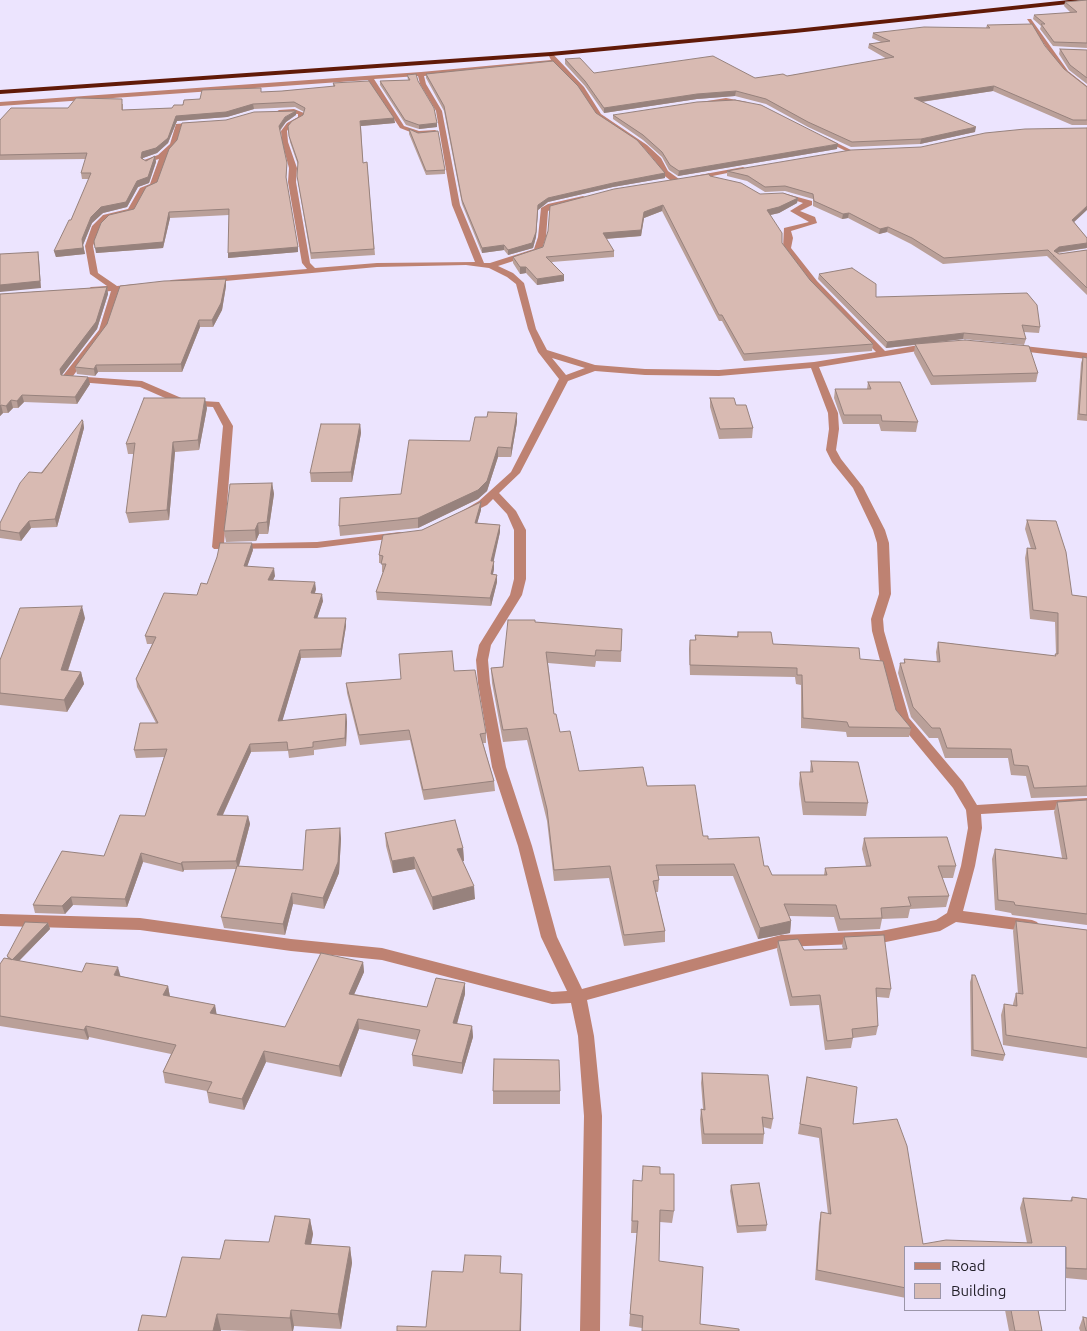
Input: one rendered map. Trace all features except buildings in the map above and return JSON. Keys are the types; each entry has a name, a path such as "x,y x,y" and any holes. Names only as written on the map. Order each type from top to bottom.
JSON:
{"highway":[{"path":"0,86 536,47 1034,0"},
{"path":"0,92 553,57 1087,0"}],"street":[{"path":"1029,20 1066,72 1087,89"},
{"path":"1050,50 1059,50"},
{"path":"0,104 421,74 553,57 582,88 598,115 646,146 665,172 677,181 695,179 709,181 723,179 732,181"},
{"path":"421,74 423,84 439,111 456,205 480,264"},
{"path":"369,77 402,126 418,133 443,131"},
{"path":"200,80 203,89"},
{"path":"697,103 726,100 751,103"},
{"path":"270,112 294,111 301,113 301,118 289,124 284,130 285,142 293,168 292,182 306,263 313,271"},
{"path":"602,118 612,116"},
{"path":"148,163 148,160 165,153 174,146 178,125 205,124"},
{"path":"814,134 854,151 832,154"},
{"path":"116,289 94,274 89,246 96,226 106,217 131,211 143,190 153,185 165,153"},
{"path":"668,183 750,168"},
{"path":"777,195 784,195 809,204 794,211 812,219 813,223 787,230 789,238 787,248 814,283 882,354"},
{"path":"491,266 538,250 542,237 544,210 551,206 587,197"},
{"path":"160,284 394,264 480,264 491,266 520,283 532,329 543,352 564,379"},
{"path":"77,290 142,286"},
{"path":"116,289 103,330 66,378 142,384 184,403 216,404 228,426 218,547 317,545 412,534"},
{"path":"543,352 594,368 645,372 719,373 814,364 936,346"},
{"path":"1002,347 1087,356"},
{"path":"814,364 833,413 834,429 831,450 836,460 858,487 879,530 883,543 885,594 877,620 878,631 903,720 958,785 972,810 975,828 968,866 954,916"},
{"path":"455,516 483,503 515,473 564,379 594,368"},
{"path":"494,494 512,513 520,530 520,579 516,595 485,645 482,660 484,684 499,767 525,846 549,937 561,965 578,996 586,1036 593,1116 590,1331"},
{"path":"972,810 1087,803"},
{"path":"0,920 140,924 291,945 382,954 552,998 578,996 781,941 881,937 940,924 954,916 1049,928"}]}
